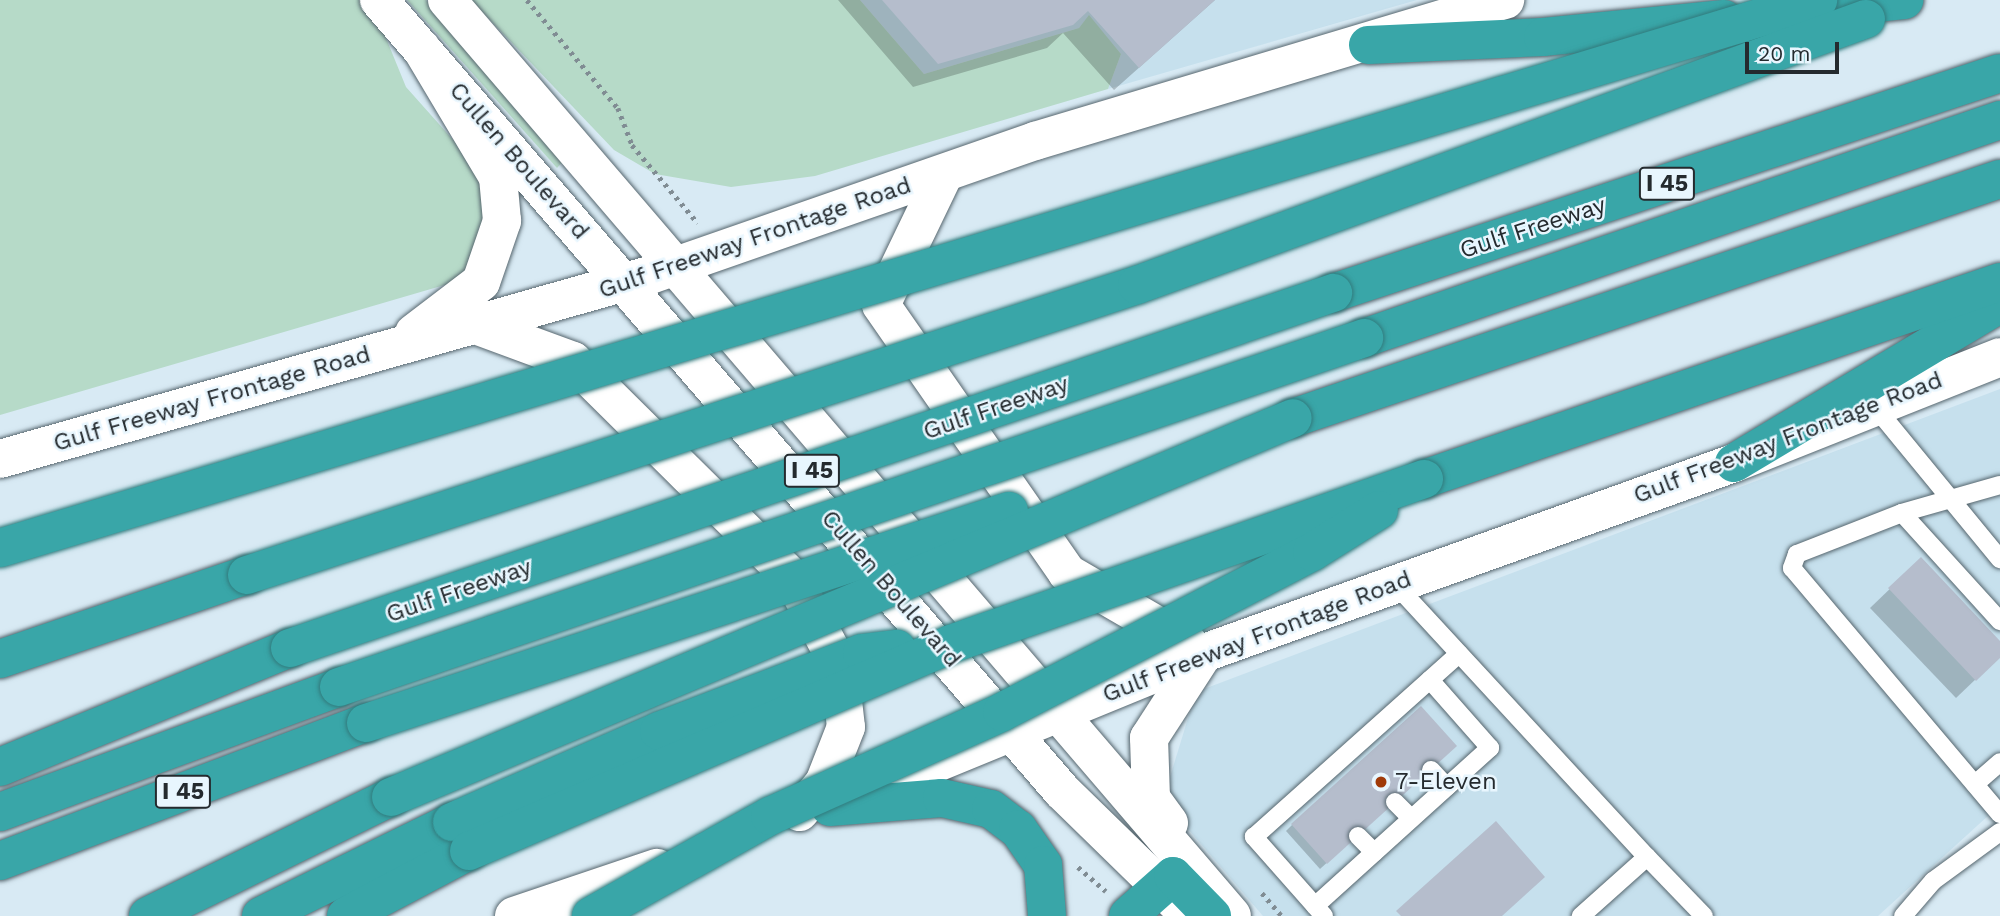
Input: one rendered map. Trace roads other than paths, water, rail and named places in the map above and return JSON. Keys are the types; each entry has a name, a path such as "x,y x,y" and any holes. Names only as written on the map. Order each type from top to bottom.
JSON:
{"highway":[{"path":"0,548 1818,0"},
{"path":"1368,45 1543,37 1904,0"},
{"path":"0,659 247,575 1137,285 1919,0"},
{"name":"Gulf Freeway","path":"0,767 290,648 1333,293 2000,74"},
{"name":"Gulf Freeway","path":"0,812 340,687 2000,120"},
{"name":"I 45","path":"0,861 366,723 1416,377 2000,178"},
{"path":"261,916 951,644 2000,282"},
{"path":"1734,463 2000,304"},
{"path":"148,916 391,797 1293,418"},
{"path":"591,916 770,816 1002,712 1312,552 1423,479"},
{"path":"830,807 942,798 991,809 1018,829 1043,865 1047,916"},
{"path":"346,916 461,837"},
{"path":"1128,916 1173,876 1212,916"}],"main road":[{"name":"Cullen Boulevard","path":"379,0 1016,733 1062,791 1159,889 1191,916"},
{"name":"Cullen Boulevard","path":"447,0 1057,716 1234,916"},
{"name":"Gulf Freeway Frontage Road","path":"0,459 624,283 1035,141 1368,45 1506,0"},
{"path":"392,348 481,282 502,221 498,177 421,48"},
{"path":"944,174 881,305 1067,573 1204,653 1149,738 1145,771 1150,798 1234,916"},
{"path":"478,326 573,361 793,579 839,665 846,727 824,783 792,822"},
{"name":"Gulf Freeway Frontage Road","path":"514,916 792,822 1016,733 1204,653 1734,463 2000,357"}],"lane":[{"path":"1875,407 2000,559"},
{"path":"2000,485 1951,502 1902,513 1797,554 1792,568 2000,814"},
{"path":"1902,513 2000,621"},
{"path":"1394,583 1647,857 1693,912"},
{"path":"1430,680 1490,748 1374,852 1320,911 1254,837 1315,792 1390,724 1430,680 1459,654"},
{"path":"1975,784 2000,762"},
{"path":"1431,770 1447,787"},
{"path":"1395,802 1411,818"},
{"path":"1903,916 1933,881 2000,832"},
{"path":"1358,836 1374,852"},
{"path":"1581,916 1647,857"}],"place":[{"name":"7-Eleven","path":"1381,782"}]}
